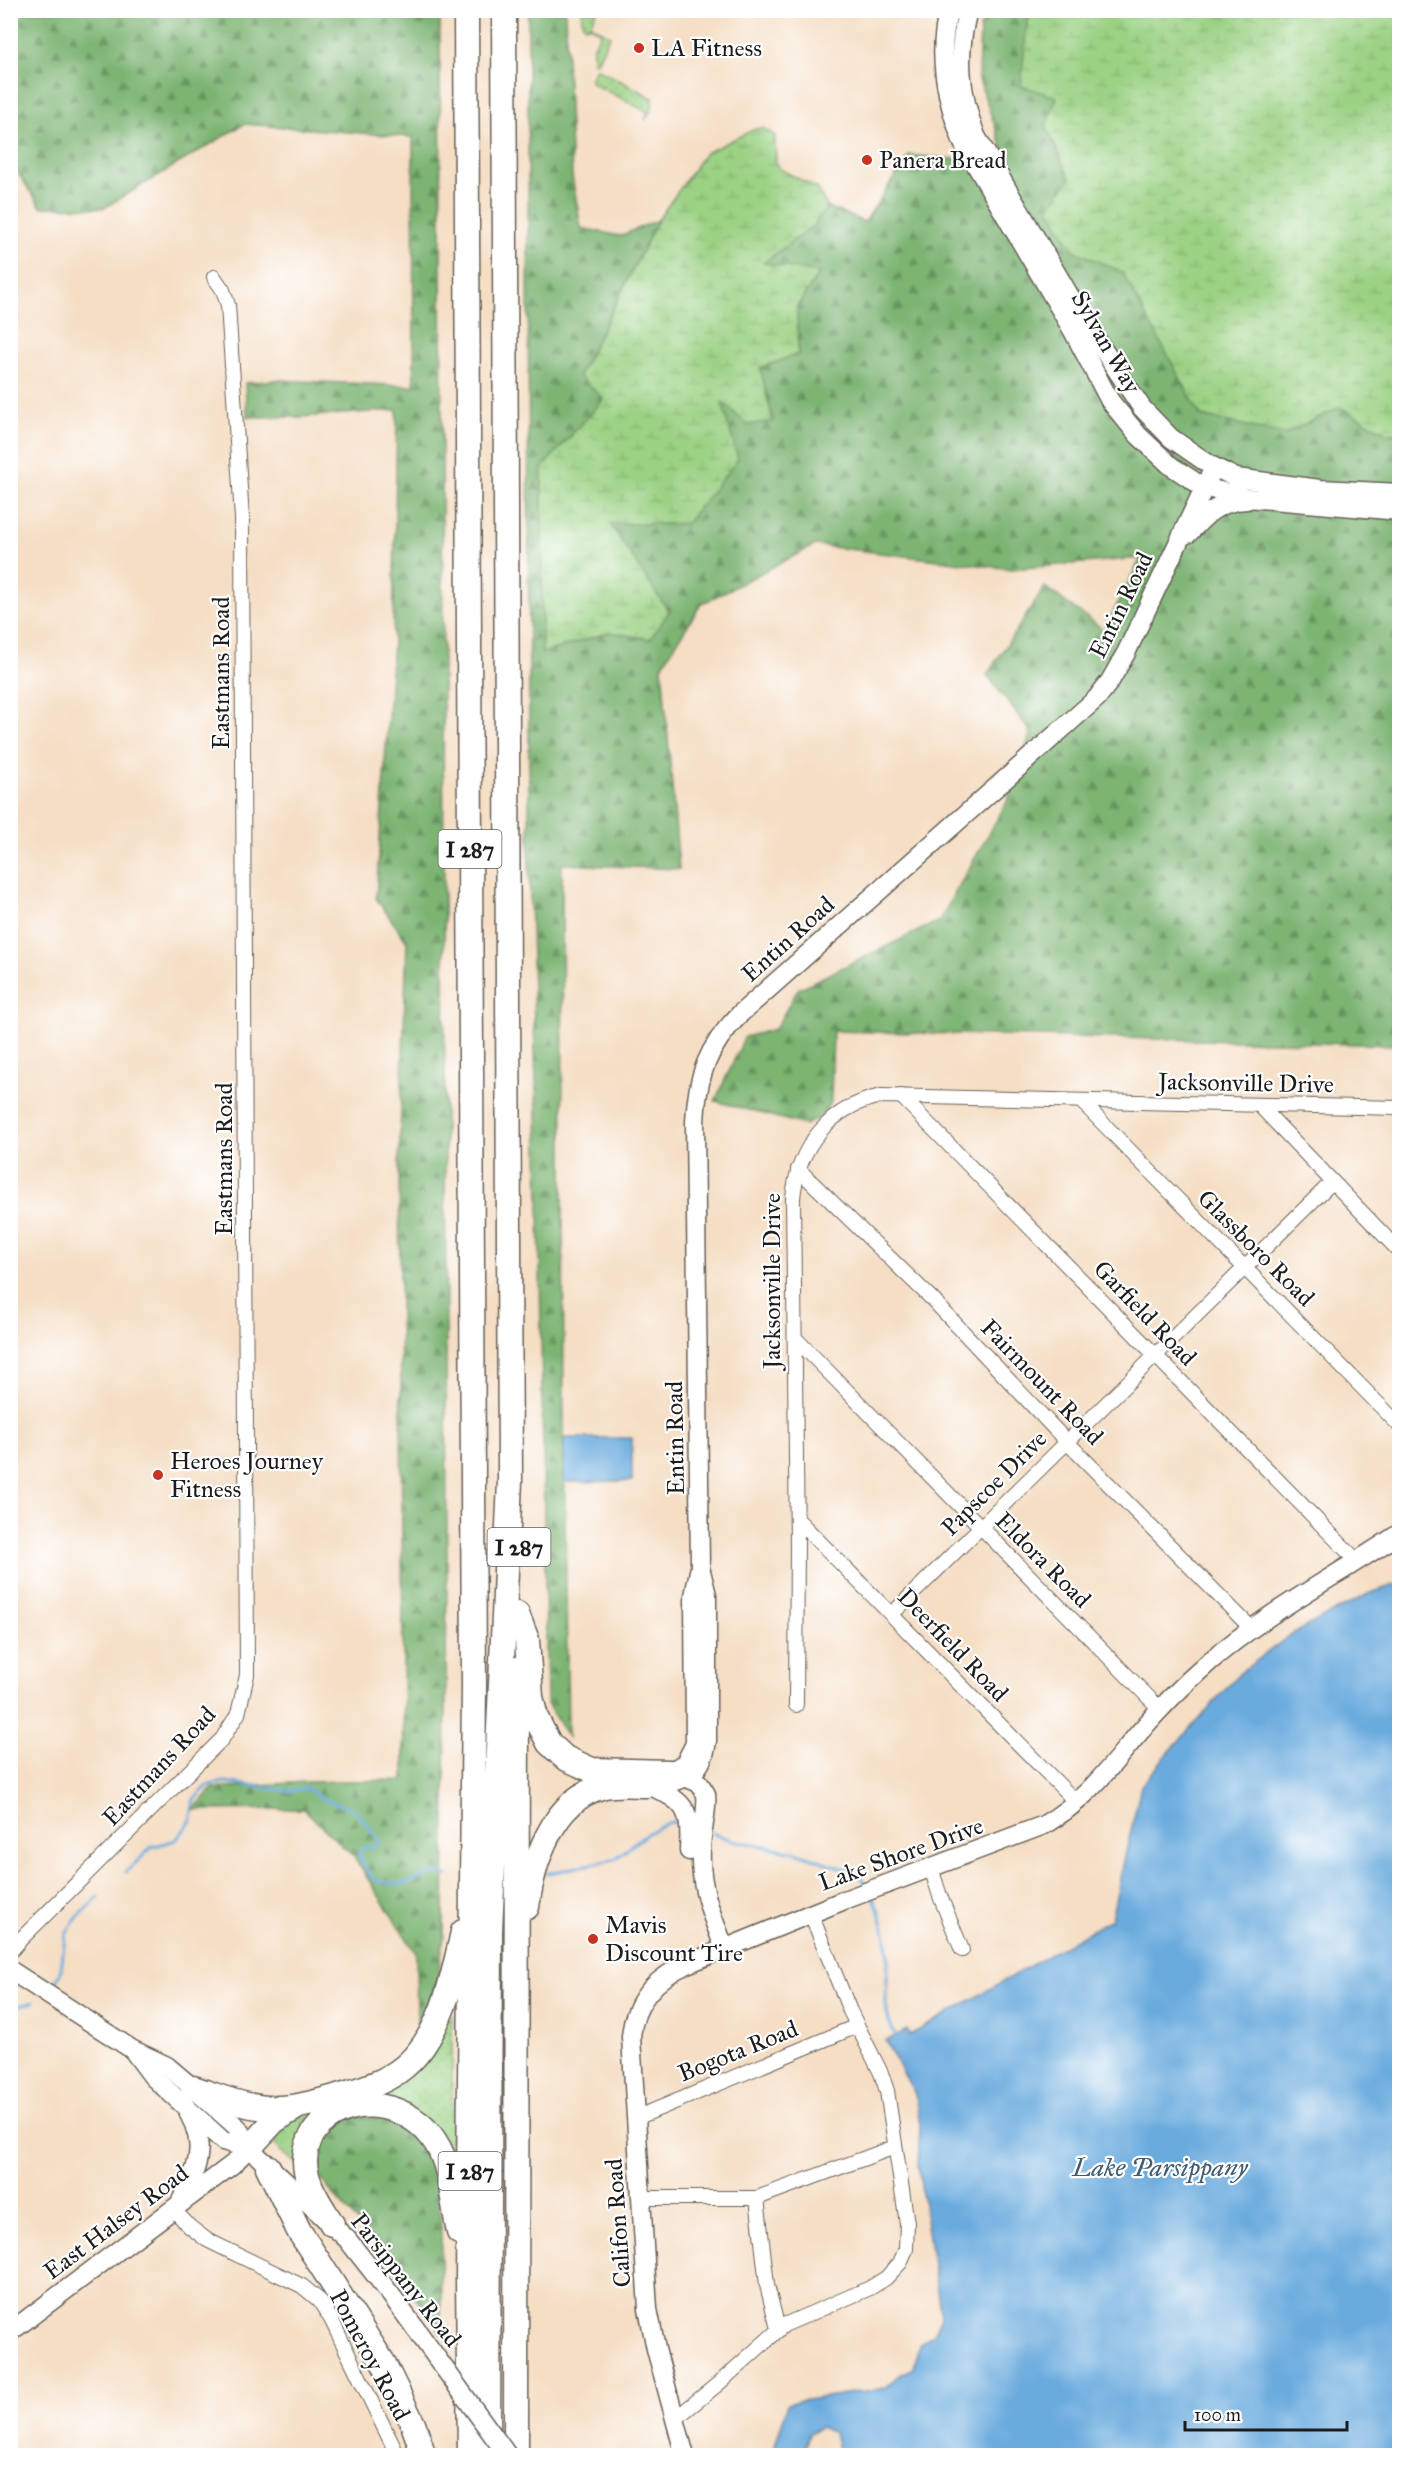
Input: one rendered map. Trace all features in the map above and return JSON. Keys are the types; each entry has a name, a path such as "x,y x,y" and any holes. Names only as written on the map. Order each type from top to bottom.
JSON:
{"highway":[{"name":"I 287","path":"466,10 474,1886 468,2278 470,2456"},
{"name":"I 287","path":"504,10 510,1481 519,1527 515,2008 516,2456"},
{"path":"488,2456 490,1932 510,1481"},
{"path":"517,1614 528,1640 529,1676 536,1718 549,1743 565,1758 592,1770 678,1774"},
{"path":"515,2008 530,1886 547,1837 564,1813 589,1791 607,1786 647,1785"},
{"path":"249,2148 274,2121 295,2108 377,2083 400,2070 413,2057 426,2040 446,1998 474,1886"},
{"path":"188,2096 256,2107 295,2108"},
{"path":"332,2224 307,2175 306,2153 312,2135 330,2117 350,2107 366,2105 394,2110 420,2123 438,2146 444,2159 468,2278"},
{"path":"268,2167 299,2231 384,2364 413,2424 423,2456"}],"street":[{"name":"Sylvan Way","path":"949,10 943,53 954,120 970,156 1142,408 1171,438 1214,467 1236,478 1331,490 1400,493"},
{"name":"Sylvan Way","path":"968,10 960,63 965,107 976,136 1025,236 1118,413 1165,461 1203,487 1259,499 1400,511"},
{"name":"Eastmans Road","path":"10,1952 222,1739 238,1714 247,1675 242,518 228,305 223,290 214,277"},
{"name":"Entin Road","path":"678,1774 694,1744 694,1596 700,1566 695,1123 700,1079 710,1051 741,1013 1097,698 1126,653 1214,467"},
{"path":"1175,549 1205,514 1226,503 1259,499"},
{"name":"Jacksonville Drive","path":"796,1705 797,1519 793,1198 802,1156 818,1132 840,1112 867,1099 901,1096 1261,1107 1400,1108"},
{"name":"Garfield Road","path":"901,1096 1357,1561"},
{"name":"Glassboro Road","path":"1081,1101 1400,1426"},
{"path":"1261,1107 1400,1252"},
{"name":"Fairmount Road","path":"798,1169 932,1299 1068,1442 1252,1629"},
{"name":"Papscoe Drive","path":"892,1614 1332,1182"},
{"name":"Eldora Road","path":"795,1338 1160,1709"},
{"name":"Deerfield Road","path":"797,1519 1077,1803"},
{"name":"Lake Shore Drive","path":"675,2419 718,2384 778,2329 797,2318 870,2288 886,2278 900,2263 906,2249 907,2223 887,2091 881,2073 857,2026 811,1914 1044,1825 1077,1803 1097,1785 1160,1709 1209,1662 1252,1629 1400,1533"},
{"path":"647,1785 674,1783 678,1774 699,1783 706,1794 700,1852 702,1878 719,1952"},
{"path":"647,1785 673,1798 681,1805 690,1821 690,1880 699,1914 719,1952"},
{"path":"931,1868 962,1950"},
{"path":"719,1952 811,1914"},
{"name":"Califon Road","path":"685,2456 656,2349 648,2309 632,2027 636,2012 651,1987 675,1970 719,1952"},
{"name":"Parsippany Road","path":"10,1970 133,2050 167,2066 188,2096 238,2128 249,2148 332,2224 391,2295 508,2456"},
{"name":"Bogota Road","path":"636,2118 857,2026"},
{"path":"175,2207 193,2176 200,2147 188,2096"},
{"path":"640,2198 757,2198 895,2147"},
{"name":"East Halsey Road","path":"10,2332 233,2164 249,2148"},
{"path":"757,2198 767,2285 778,2329"},
{"name":"Pomeroy Road","path":"175,2207 190,2228 207,2240 302,2286 319,2300 331,2319 398,2456"}],"green space":[{"path":"19,11 440,11 447,1560 444,1937 433,2009 417,2025 416,1953 354,1857 303,1809 193,1810 213,1788 306,1782 404,1780 399,1163 407,942 376,898 393,641 397,410 301,417 247,417 245,383 277,380 414,386 413,137 244,124 104,208 41,207 11,163 16,19"},
{"path":"528,11 565,11 572,176 581,228 620,236 658,220 579,375 604,399 542,468 542,653 610,632 650,639 609,523 721,401 760,368 798,354 797,306 818,274 762,263 814,225 827,207 865,222 909,155 1008,164 978,77 980,28 988,11 1033,11 1027,22 1057,97 1046,126 1070,179 1073,250 1122,271 1201,416 1285,434 1340,407 1387,433 1400,433 1399,1045 833,1031 831,1102 820,1117 805,1125 715,1101 745,1037 775,1029 798,989 939,921 1008,800 1031,732 987,675 1045,587 1104,630 1141,558 1012,569 815,545 701,604 662,666 679,869 562,864 564,1438 568,1737 547,1704 538,1148 529,865"},
{"path":"582,11 597,11 590,25 610,35 597,62 593,62 593,48 601,32 589,25 585,27 582,22"},
{"path":"1033,11 1399,11 1399,433 1387,433 1340,407 1285,434 1201,416 1122,272 1073,250 1049,208 1070,179 1046,126 1057,97 1021,86 1027,22"},
{"path":"596,68 653,98 652,108 645,120 648,112 593,84 590,80"},
{"path":"763,128 775,136 776,163 780,169 818,189 827,207 814,225 763,263 819,273 797,306 798,354 760,368 773,421 748,425 722,402 738,459 686,524 610,524 669,612 650,639 610,632 542,653 542,468 604,399 579,376 658,220 705,153 755,129"},
{"path":"452,2016 452,2157 298,2166 269,2139 281,2124 380,2089"},
{"path":"353,2117 396,2119 430,2147 438,2182 441,2228 441,2333 378,2246 326,2186 319,2174 316,2154 320,2142 330,2130"}],"water":[{"path":"564,1438 632,1438 632,1481 564,1482"},
{"name":"Lake Parsippany","path":"1399,1583 1399,2455 840,2456 834,2433 820,2427 809,2433 803,2455 772,2455 788,2403 884,2388 898,2376 914,2368 919,2345 933,2334 941,2317 918,2166 920,2125 915,2094 885,2041 907,2030 910,2035 1111,1919 1141,1786 1162,1760 1240,1673 1292,1634 1368,1594"}],"waterway":[{"path":"126,1872 152,1847 176,1840 190,1822 194,1799 209,1785 225,1782 288,1791 308,1788 320,1798 355,1810 380,1841 374,1847 367,1846 359,1852 364,1866 374,1880 399,1884 426,1875 448,1875"},
{"path":"545,1874 615,1859 646,1834 670,1822 682,1823"},
{"path":"712,1833 731,1840 795,1852 860,1874 866,1885"},
{"path":"872,1896 881,1918 887,1943 886,2008 896,2036"},
{"path":"54,1984 62,1966 67,1933 77,1918 99,1897"},
{"path":"10,2009 33,2002"}],"place":[{"name":"LA Fitness","path":"639,48"},
{"name":"Panera Bread","path":"867,160"},
{"name":"Heroes Journey Fitness","path":"158,1475"},
{"name":"Mavis Discount Tire","path":"593,1939"}]}
